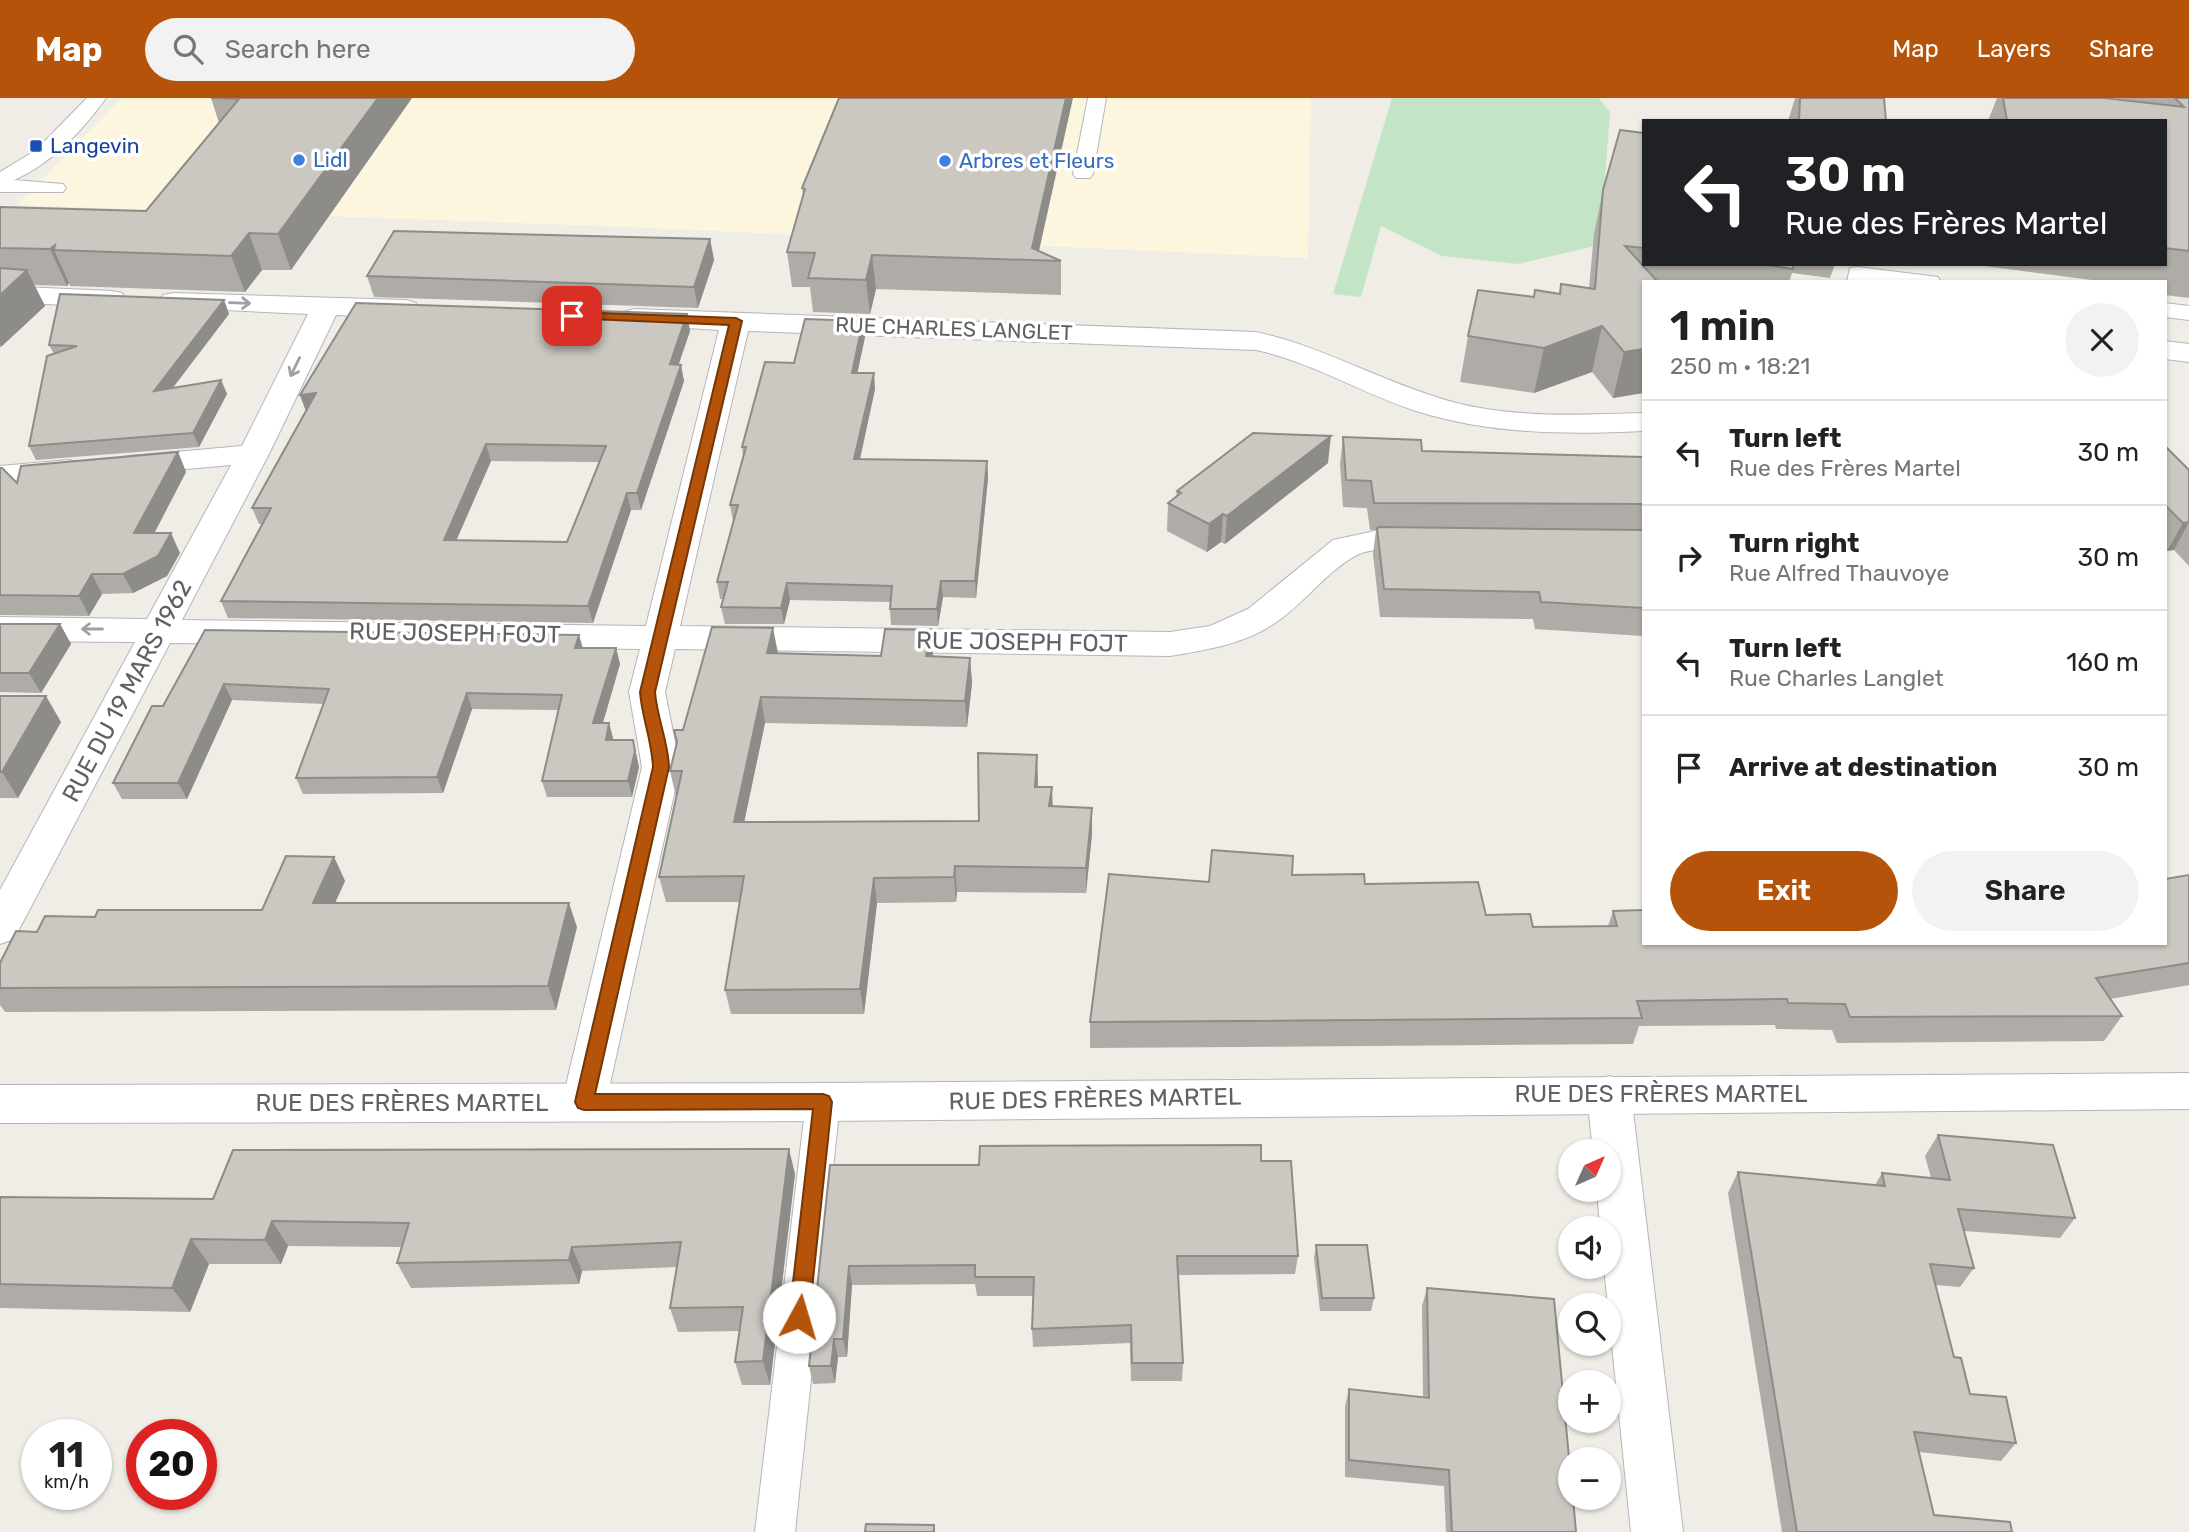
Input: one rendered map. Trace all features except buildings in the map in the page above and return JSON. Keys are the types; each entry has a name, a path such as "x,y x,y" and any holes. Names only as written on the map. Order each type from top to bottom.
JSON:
{"street":[{"path":"0,294 436,310"},
{"name":"RUE DU 19 MARS 1962","path":"0,928 253,454 326,306"},
{"name":"RUE CHARLES LANGLET","path":"613,317 1256,341 1307,353 1396,393 1457,413 1524,422 1642,422"},
{"path":"584,1102 661,767 660,750 647,692 736,321"},
{"path":"2167,350 2189,353"},
{"path":"0,476 253,454"},
{"name":"RUE JOSEPH FOJT","path":"0,629 1170,644 1218,636 1260,617 1335,554 1357,543 1455,542"},
{"name":"RUE DES FRÈRES MARTEL","path":"0,1104 823,1102 2189,1091"},
{"path":"1609,1094 1657,1532"}],"lane":[{"path":"0,166 20,152 73,98"},
{"path":"0,179 32,164 97,98"},
{"path":"1083,174 1097,98"},
{"path":"0,186 56,188"},
{"path":"1858,280 1858,273 1914,280"},
{"path":"2167,310 2189,313"},
{"path":"775,1532 823,1102"}],"shaded area":[{"path":"122,98 1311,98 1308,258 602,226 17,205"}],"green space":[{"path":"1392,98 1599,98 1610,112 1604,191 1595,246 1518,264 1442,256 1381,226 1361,297 1333,294"}],"place":[{"name":"Langevin","path":"36,146"},
{"name":"Lidl","path":"299,160"},
{"name":"Arbres et Fleurs","path":"945,161"}],"route":[{"path":"572,316 736,321 647,692 660,750 661,767 584,1102 823,1102 799,1317"}]}
